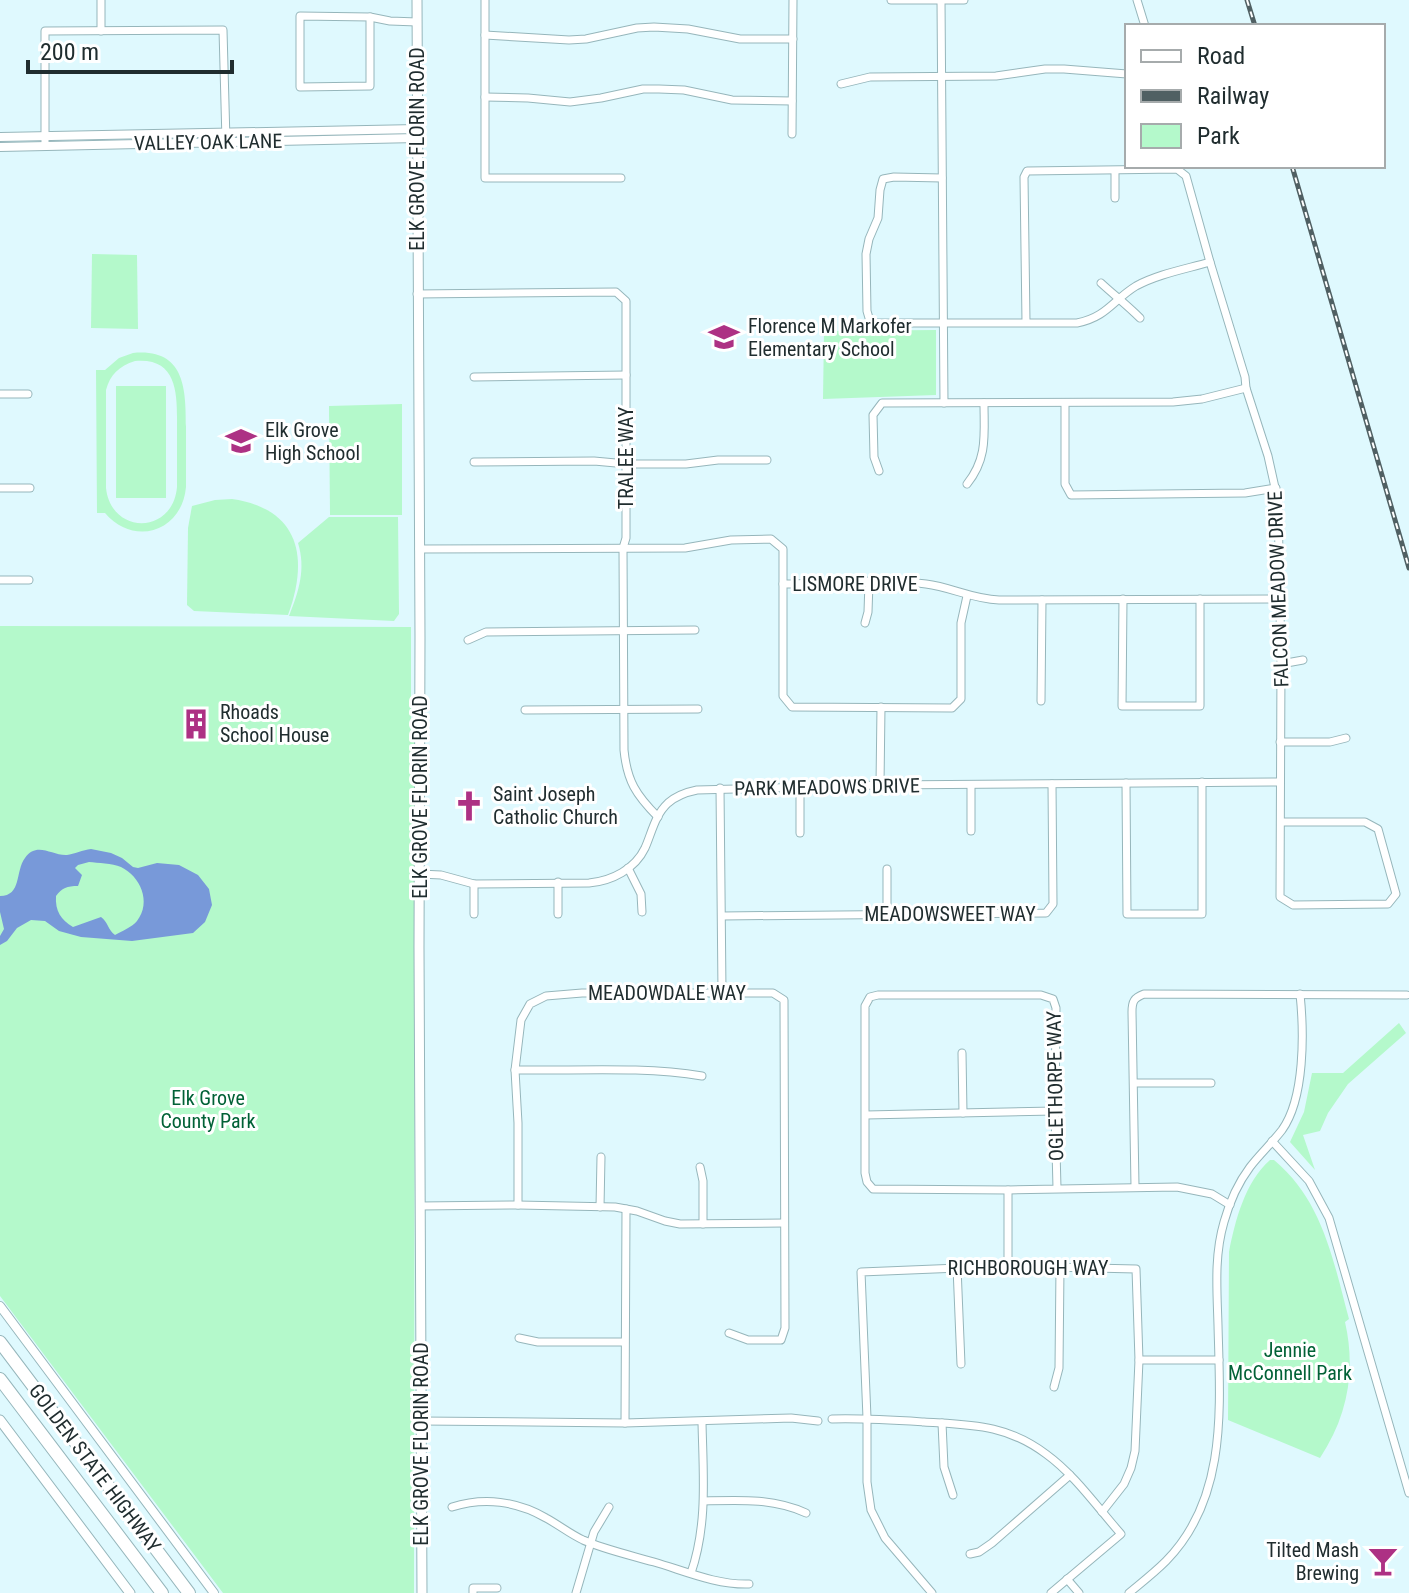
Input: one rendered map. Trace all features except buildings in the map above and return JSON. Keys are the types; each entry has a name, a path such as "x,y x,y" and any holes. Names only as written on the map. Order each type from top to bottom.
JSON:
{"highway":[{"name":"GOLDEN STATE HIGHWAY","path":"0,1342 189,1593"},
{"name":"GOLDEN STATE HIGHWAY","path":"0,1379 162,1593"}],"main road":[{"name":"ELK GROVE FLORIN ROAD","path":"417,0 422,1593"},
{"path":"0,1420 130,1593"}],"street":[{"path":"101,0 101,31"},
{"path":"485,0 485,178 621,178"},
{"path":"792,134 793,0"},
{"path":"891,0 964,0"},
{"path":"941,0 944,403"},
{"path":"1137,0 1144,24"},
{"path":"370,17 370,86 300,87 300,16 370,17 417,22"},
{"path":"485,35 569,40 654,27 688,29 740,39 793,39"},
{"path":"45,146 45,31 223,30 226,137"},
{"path":"841,84 870,77 996,76 1054,69 1125,74"},
{"path":"485,97 570,102 659,89 684,90 732,100 792,101"},
{"name":"VALLEY OAK LANE","path":"0,147 226,137 417,133"},
{"name":"VALLEY OAK LANE","path":"0,137 226,137"},
{"name":"FALCON MEADOW DRIVE","path":"1026,322 1024,177 1027,171 1177,169 1186,176 1276,488 1281,664 1280,897 1293,905 1388,904 1396,894 1378,829 1365,822 1281,822"},
{"path":"1115,171 1115,198"},
{"path":"942,178 883,179 878,218 866,254 867,311 872,321 1084,321 1099,316 1143,283 1210,262"},
{"path":"1101,283 1140,318"},
{"name":"TRALEE WAY","path":"417,294 616,292 626,301 624,750 629,777 643,802 658,817"},
{"path":"474,377 626,375"},
{"path":"879,471 874,457 873,415 882,403 1187,401 1246,388"},
{"path":"0,394 28,394"},
{"path":"967,484 979,467 983,452 984,403"},
{"path":"1065,403 1065,484 1071,495 1245,493 1276,488"},
{"path":"474,462 686,464 718,460 767,460"},
{"path":"0,488 30,488"},
{"name":"LISMORE DRIVE","path":"419,549 692,548 723,541 771,539 783,549 783,584 929,584 988,599 1279,599"},
{"path":"0,580 29,580"},
{"path":"865,623 869,582"},
{"path":"783,584 783,696 792,707 952,708 961,699 961,623 967,596"},
{"path":"1123,599 1122,706 1200,706 1200,599"},
{"path":"1041,701 1042,600"},
{"path":"468,640 486,632 695,630"},
{"path":"1281,664 1303,660"},
{"path":"880,785 881,707"},
{"path":"525,710 698,709"},
{"path":"1280,742 1330,742 1346,738"},
{"path":"1126,783 1127,914 1202,914 1202,782"},
{"name":"PARK MEADOWS DRIVE","path":"628,868 643,852 658,817 670,802 689,792 720,788 880,785 1280,782"},
{"name":"MEADOWSWEET WAY","path":"722,916 1046,913 1053,904 1052,784"},
{"path":"971,785 971,831"},
{"path":"800,787 800,833"},
{"path":"720,788 722,992"},
{"path":"420,874 448,876 474,884 596,882 610,879 628,868 641,894 642,912"},
{"path":"887,869 887,913"},
{"path":"558,882 558,914"},
{"path":"474,884 474,914"},
{"name":"MEADOWDALE WAY","path":"518,1205 515,1070 521,1020 528,1007 539,998 582,993 773,993 784,1000 784,1223"},
{"path":"1135,1186 1132,1003 1136,997 1144,994 1407,995"},
{"path":"1129,1593 1153,1574 1179,1546 1207,1495 1217,1448 1219,1240 1230,1205 1248,1170 1282,1129 1299,1087 1300,994"},
{"name":"OGLETHORPE WAY","path":"866,1115 865,1006 870,997 1041,995 1053,999 1056,1008 1057,1188"},
{"path":"962,1053 963,1113"},
{"path":"515,1070 624,1071 702,1076"},
{"path":"1134,1083 1211,1083"},
{"path":"1055,1111 866,1115 865,1178 873,1189 1189,1188 1212,1194 1230,1205"},
{"path":"1272,1141 1309,1181 1329,1218 1409,1493"},
{"path":"600,1207 601,1157"},
{"path":"700,1167 703,1224"},
{"path":"1008,1190 1008,1266"},
{"path":"420,1206 600,1207 626,1209 673,1223 784,1223 785,1328 781,1340 748,1340 729,1333"},
{"path":"625,1423 626,1209"},
{"name":"RICHBOROUGH WAY","path":"867,1418 861,1272 1008,1266 1136,1269 1139,1360 1134,1460 1124,1484 1102,1512"},
{"path":"957,1267 961,1364"},
{"path":"1054,1387 1059,1360 1060,1267"},
{"path":"0,1306 214,1593"},
{"path":"519,1338 538,1342 624,1342"},
{"path":"1139,1360 1219,1360"},
{"path":"421,1421 625,1423 791,1418 818,1421"},
{"path":"832,1419 867,1418 983,1426 1015,1436 1044,1452 1070,1475 1121,1534 1051,1593"},
{"path":"867,1418 868,1495 875,1520 885,1538 930,1592"},
{"path":"691,1573 700,1544 704,1501 702,1422"},
{"path":"942,1423 944,1467 953,1495"},
{"path":"970,1554 992,1543 1070,1475"},
{"path":"452,1507 489,1501 511,1504 540,1515 569,1534 591,1543 724,1583 749,1584"},
{"path":"704,1501 768,1502 806,1513"},
{"path":"576,1593 594,1532 609,1507"},
{"path":"1067,1579 1079,1593"},
{"path":"473,1593 473,1588 497,1588"}],"green space":[{"path":"92,254 137,255 138,329 91,328"},
{"path":"936,330 936,395 823,399 824,331"},
{"path":"133,353 151,353 164,358 174,365 183,388 186,487 176,515 155,530 129,530 105,513 97,513 96,370 105,370 119,358","holes":["135,361 150,362 168,373 176,393 177,487 173,503 165,514 154,521 142,523 130,521 110,503 106,488 106,390 120,368"]},
{"path":"116,386 166,386 166,498 116,498"},
{"path":"402,404 402,515 330,515 329,406"},
{"path":"232,499 272,513 285,525 293,539 298,574 288,615 194,611 187,605 188,528 192,506"},
{"path":"329,517 398,517 399,614 394,621 289,616 300,580 298,543"},
{"name":"Elk Grove County Park","path":"0,626 411,627 411,741 415,742 414,1593 223,1593 0,1296"},
{"path":"1399,1023 1406,1033 1348,1084 1320,1131 1303,1135 1315,1170 1290,1142 1304,1112 1312,1073 1343,1073"},
{"name":"Jennie McConnell Park","path":"1270,1160 1274,1160 1291,1176 1315,1213 1331,1254 1349,1319 1345,1322 1350,1358 1347,1392 1337,1426 1320,1458 1228,1420 1229,1252 1238,1215 1248,1191"}],"water":[{"path":"91,849 111,853 133,867 157,863 179,865 198,875 209,889 212,905 205,922 193,933 132,941 81,937 59,931 45,921 31,920 17,928 0,945 4,929 0,896 12,892 25,858 35,850 67,855","holes":["89,862 121,867 134,877 142,890 144,906 137,921 115,935 101,917 73,927 58,911 56,896 65,888 78,886 82,875 75,868"]}],"railway":[{"path":"1247,0 1254,24"},
{"path":"1293,168 1409,568"}],"place":[{"name":"Florence M Markofer Elementary School","path":"724,337"},
{"name":"Elk Grove High School","path":"241,441"},
{"name":"Rhoads School House","path":"196,724"},
{"name":"Saint Joseph Catholic Church","path":"469,806"},
{"name":"Tilted Mash Brewing","path":"1383,1561"}]}
